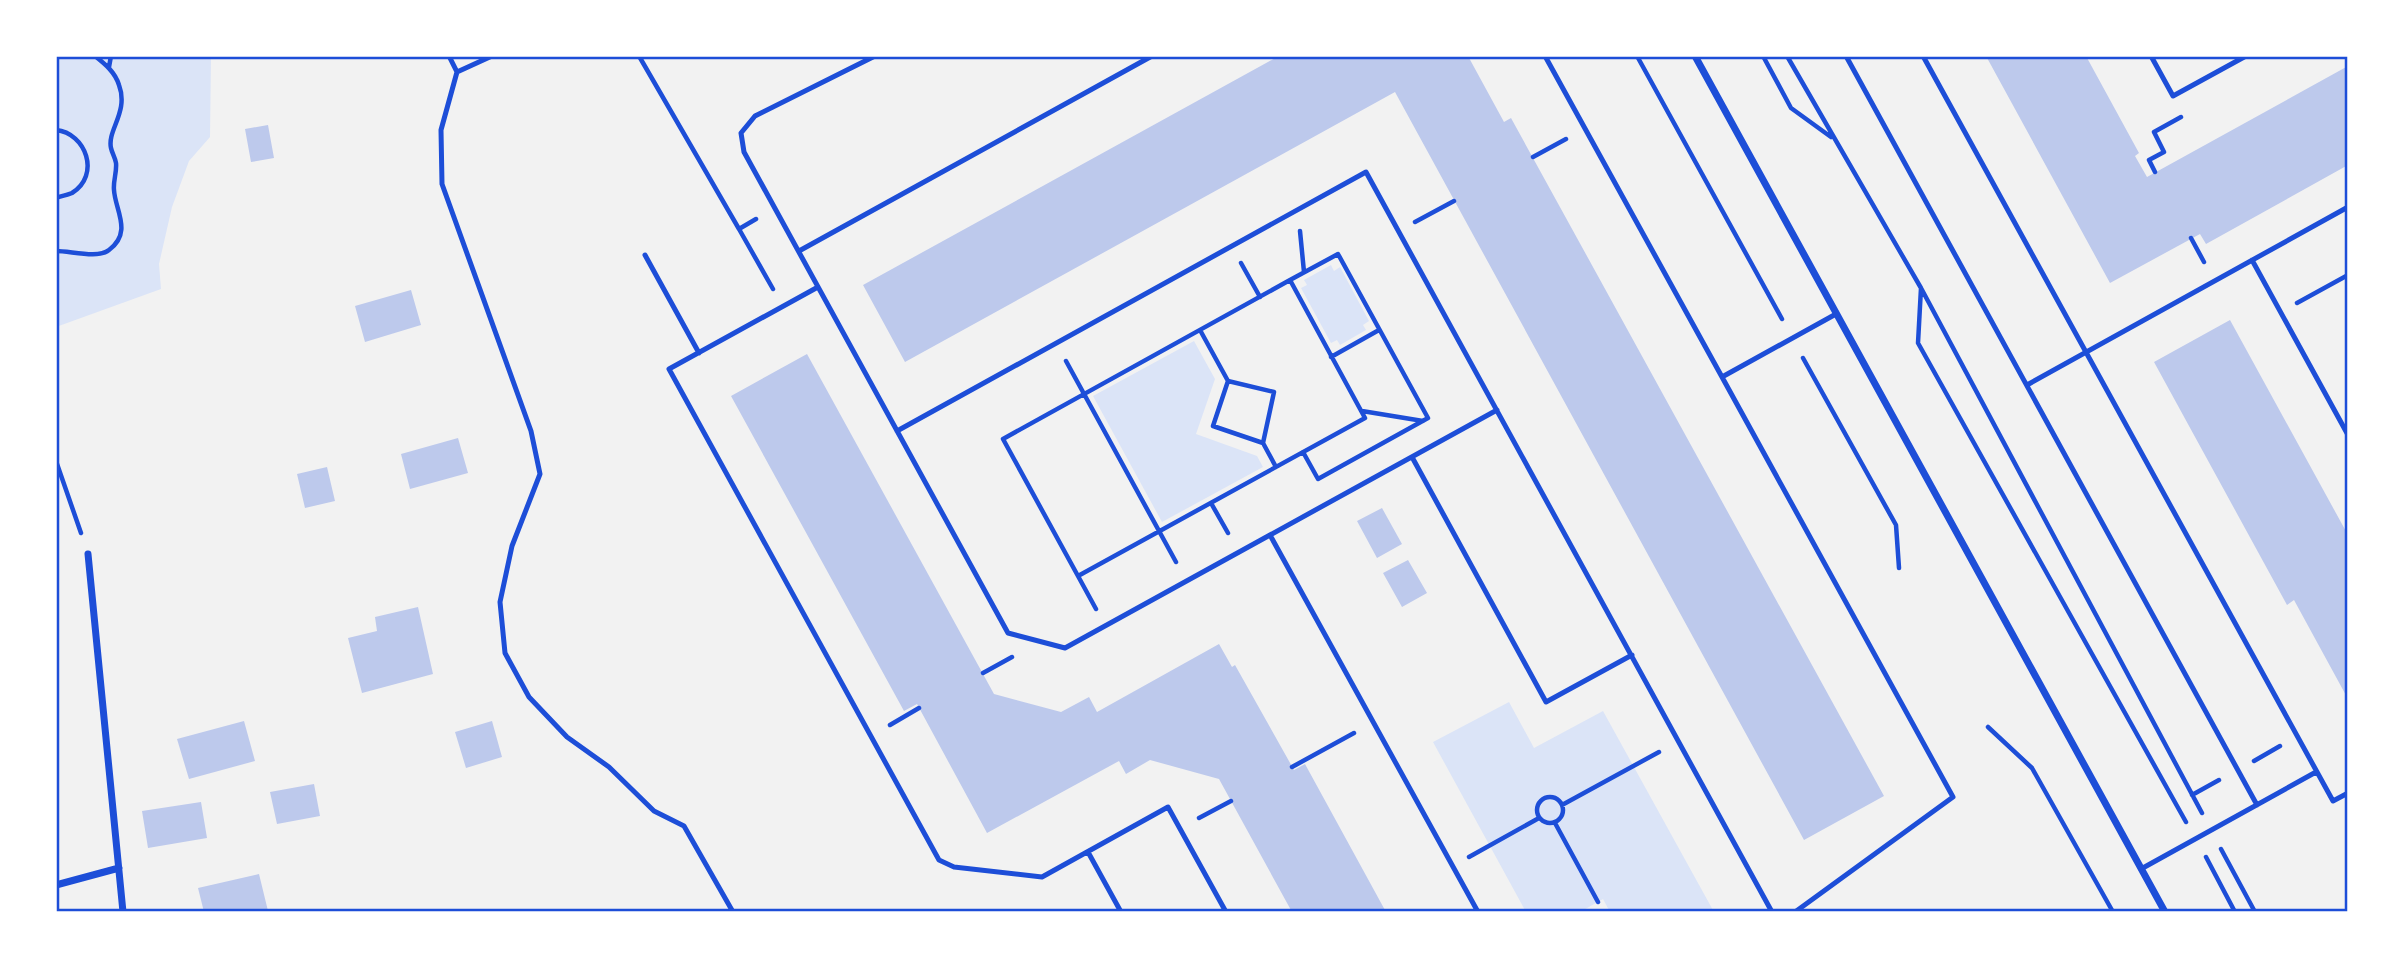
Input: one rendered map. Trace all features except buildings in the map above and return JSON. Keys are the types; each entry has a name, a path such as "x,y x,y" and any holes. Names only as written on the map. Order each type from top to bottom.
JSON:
{"street":[{"path":"1695,56 2165,912"},
{"path":"88,554 124,912"},
{"path":"56,885 119,868"}],"lane":[{"path":"449,56 457,72 441,130 442,184 531,431 540,474 512,546 500,602 505,653 529,697 567,737 609,767 654,811 684,826 733,912"},
{"path":"457,72 492,56"},
{"path":"875,56 755,116 741,133 744,152 1009,633 1065,648 1497,410"},
{"path":"799,251 1152,56"},
{"path":"1545,56 1953,797 1795,912"},
{"path":"1846,56 2257,805"},
{"path":"1923,56 2316,772 2333,801 2348,793"},
{"path":"2151,56 2173,96 2246,56"},
{"path":"897,431 1366,172 1772,912"},
{"path":"2026,384 2348,207"},
{"path":"645,255 699,353"},
{"path":"2252,260 2348,435"},
{"path":"818,287 669,369 939,860 954,867 1042,877 1168,807 1226,912"},
{"path":"1721,377 1836,314"},
{"path":"1412,457 1546,702 1632,655"},
{"path":"1270,535 1478,912"},
{"path":"2141,869 2316,772"},
{"path":"1088,852 1121,912"}],"path":[{"path":"56,251 101,254 117,242 121,232 120,208 114,187 116,159 111,139 121,113 122,96 119,84 109,67 95,56"},
{"path":"109,67 111,56"},
{"path":"639,56 783,306"},
{"path":"1637,56 1896,525 1899,568"},
{"path":"1763,56 1791,108 1832,137"},
{"path":"1787,56 1920,288 2255,912"},
{"path":"2155,172 2149,160 2164,152 2154,132 2184,116"},
{"path":"1533,157 1585,128"},
{"path":"56,130 75,137 85,149 88,165 83,181 72,192 56,198"},
{"path":"1399,231 1454,201"},
{"path":"739,229 775,208"},
{"path":"1298,210 1304,272"},
{"path":"1232,246 1260,297"},
{"path":"1105,626 1003,439 1338,254 1428,418 1318,479 1303,452"},
{"path":"2281,312 2348,275"},
{"path":"1078,576 1365,418 1290,281"},
{"path":"1920,288 1918,343 2235,912"},
{"path":"1200,330 1228,381 1213,426 1263,443"},
{"path":"1331,357 1380,330"},
{"path":"1057,343 1187,581"},
{"path":"1228,381 1275,392 1263,443 1276,467"},
{"path":"1361,411 1465,428"},
{"path":"56,461 88,554"},
{"path":"1211,503 1239,552"},
{"path":"870,736 919,708"},
{"path":"1292,767 1373,722"},
{"path":"1988,727 2032,768 2113,912"},
{"path":"1562,805 1679,741"},
{"path":"1545,797 1554,797 1562,805 1562,818 1555,823 1546,823 1539,818 1536,811 1545,797"},
{"path":"1180,829 1231,801"},
{"path":"1452,866 1539,818"},
{"path":"1555,823 1598,902"}],"shaded area":[{"path":"56,56 211,56 210,137 189,161 172,207 159,264 161,289 56,327"},
{"path":"1331,265 1334,271 1340,267 1369,321 1363,325 1366,330 1340,345 1337,340 1331,343 1301,288 1307,285 1304,280"},
{"path":"1194,341 1215,379 1196,434 1257,456 1263,467 1162,522 1093,396"},
{"path":"1509,702 1534,748 1603,711 1714,912 1610,912 1603,899 1580,912 1526,912 1433,742"}]}
